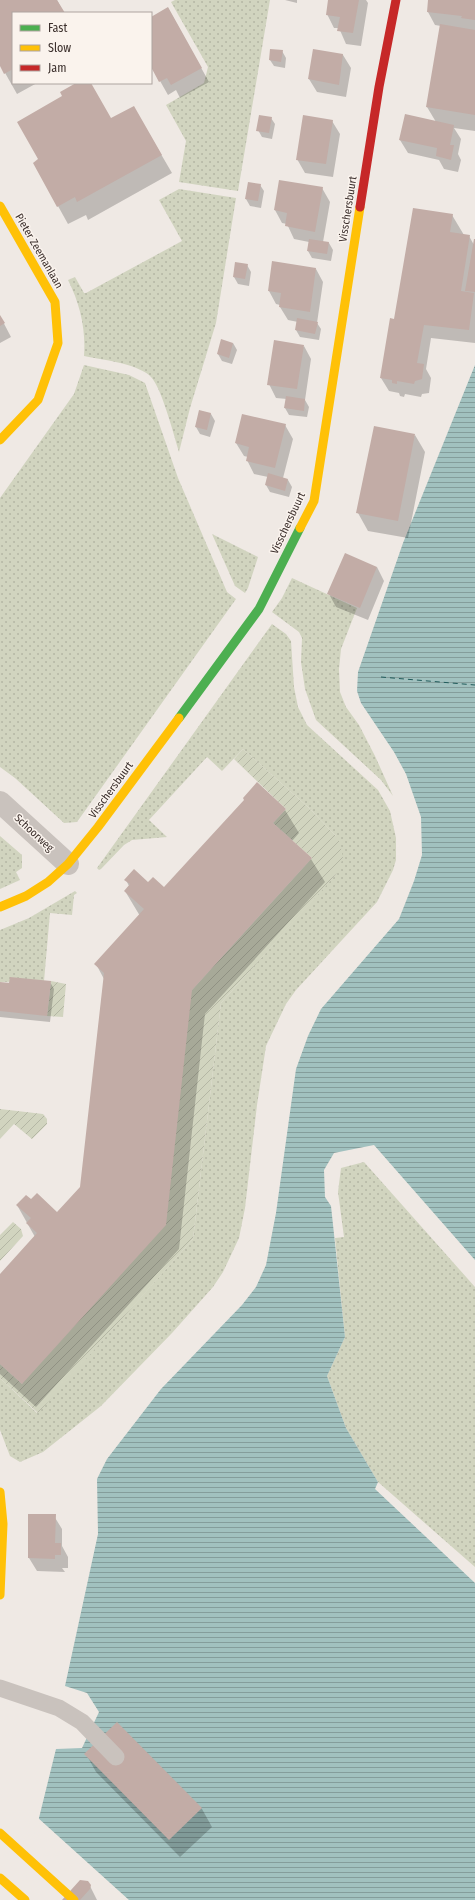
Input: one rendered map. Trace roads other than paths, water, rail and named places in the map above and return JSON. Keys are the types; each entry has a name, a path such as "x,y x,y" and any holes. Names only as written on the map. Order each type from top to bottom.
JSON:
{"street":[{"name":"Visschersbuurt","path":"0,906 26,896 42,886 68,864 103,821 259,609 314,501 379,87 396,0"},
{"name":"Pieter Zeemanlaan","path":"0,206 55,302 58,342 38,400 0,440"},
{"name":"Schoorweg","path":"0,802 68,864"},
{"path":"0,1492 3,1524 0,1595"},
{"path":"0,1833 74,1900"},
{"path":"0,1878 25,1900"}],"lane":[{"path":"0,1688 59,1708 82,1722 116,1757"}],"water":[{"path":"475,365 475,1260 374,1145 334,1153 324,1170 325,1197 331,1206 345,1337 327,1376 346,1428 378,1482 375,1489 475,1583 475,1900 80,1900 38,1822 56,1749 82,1748 99,1712 87,1693 65,1686 98,1534 97,1479 107,1459 161,1389 242,1305 256,1287 266,1265 276,1213 296,1069 308,1036 321,1009 399,919 414,881 422,855 421,817 406,774 394,752 361,703 357,691 358,672 403,543"}]}
